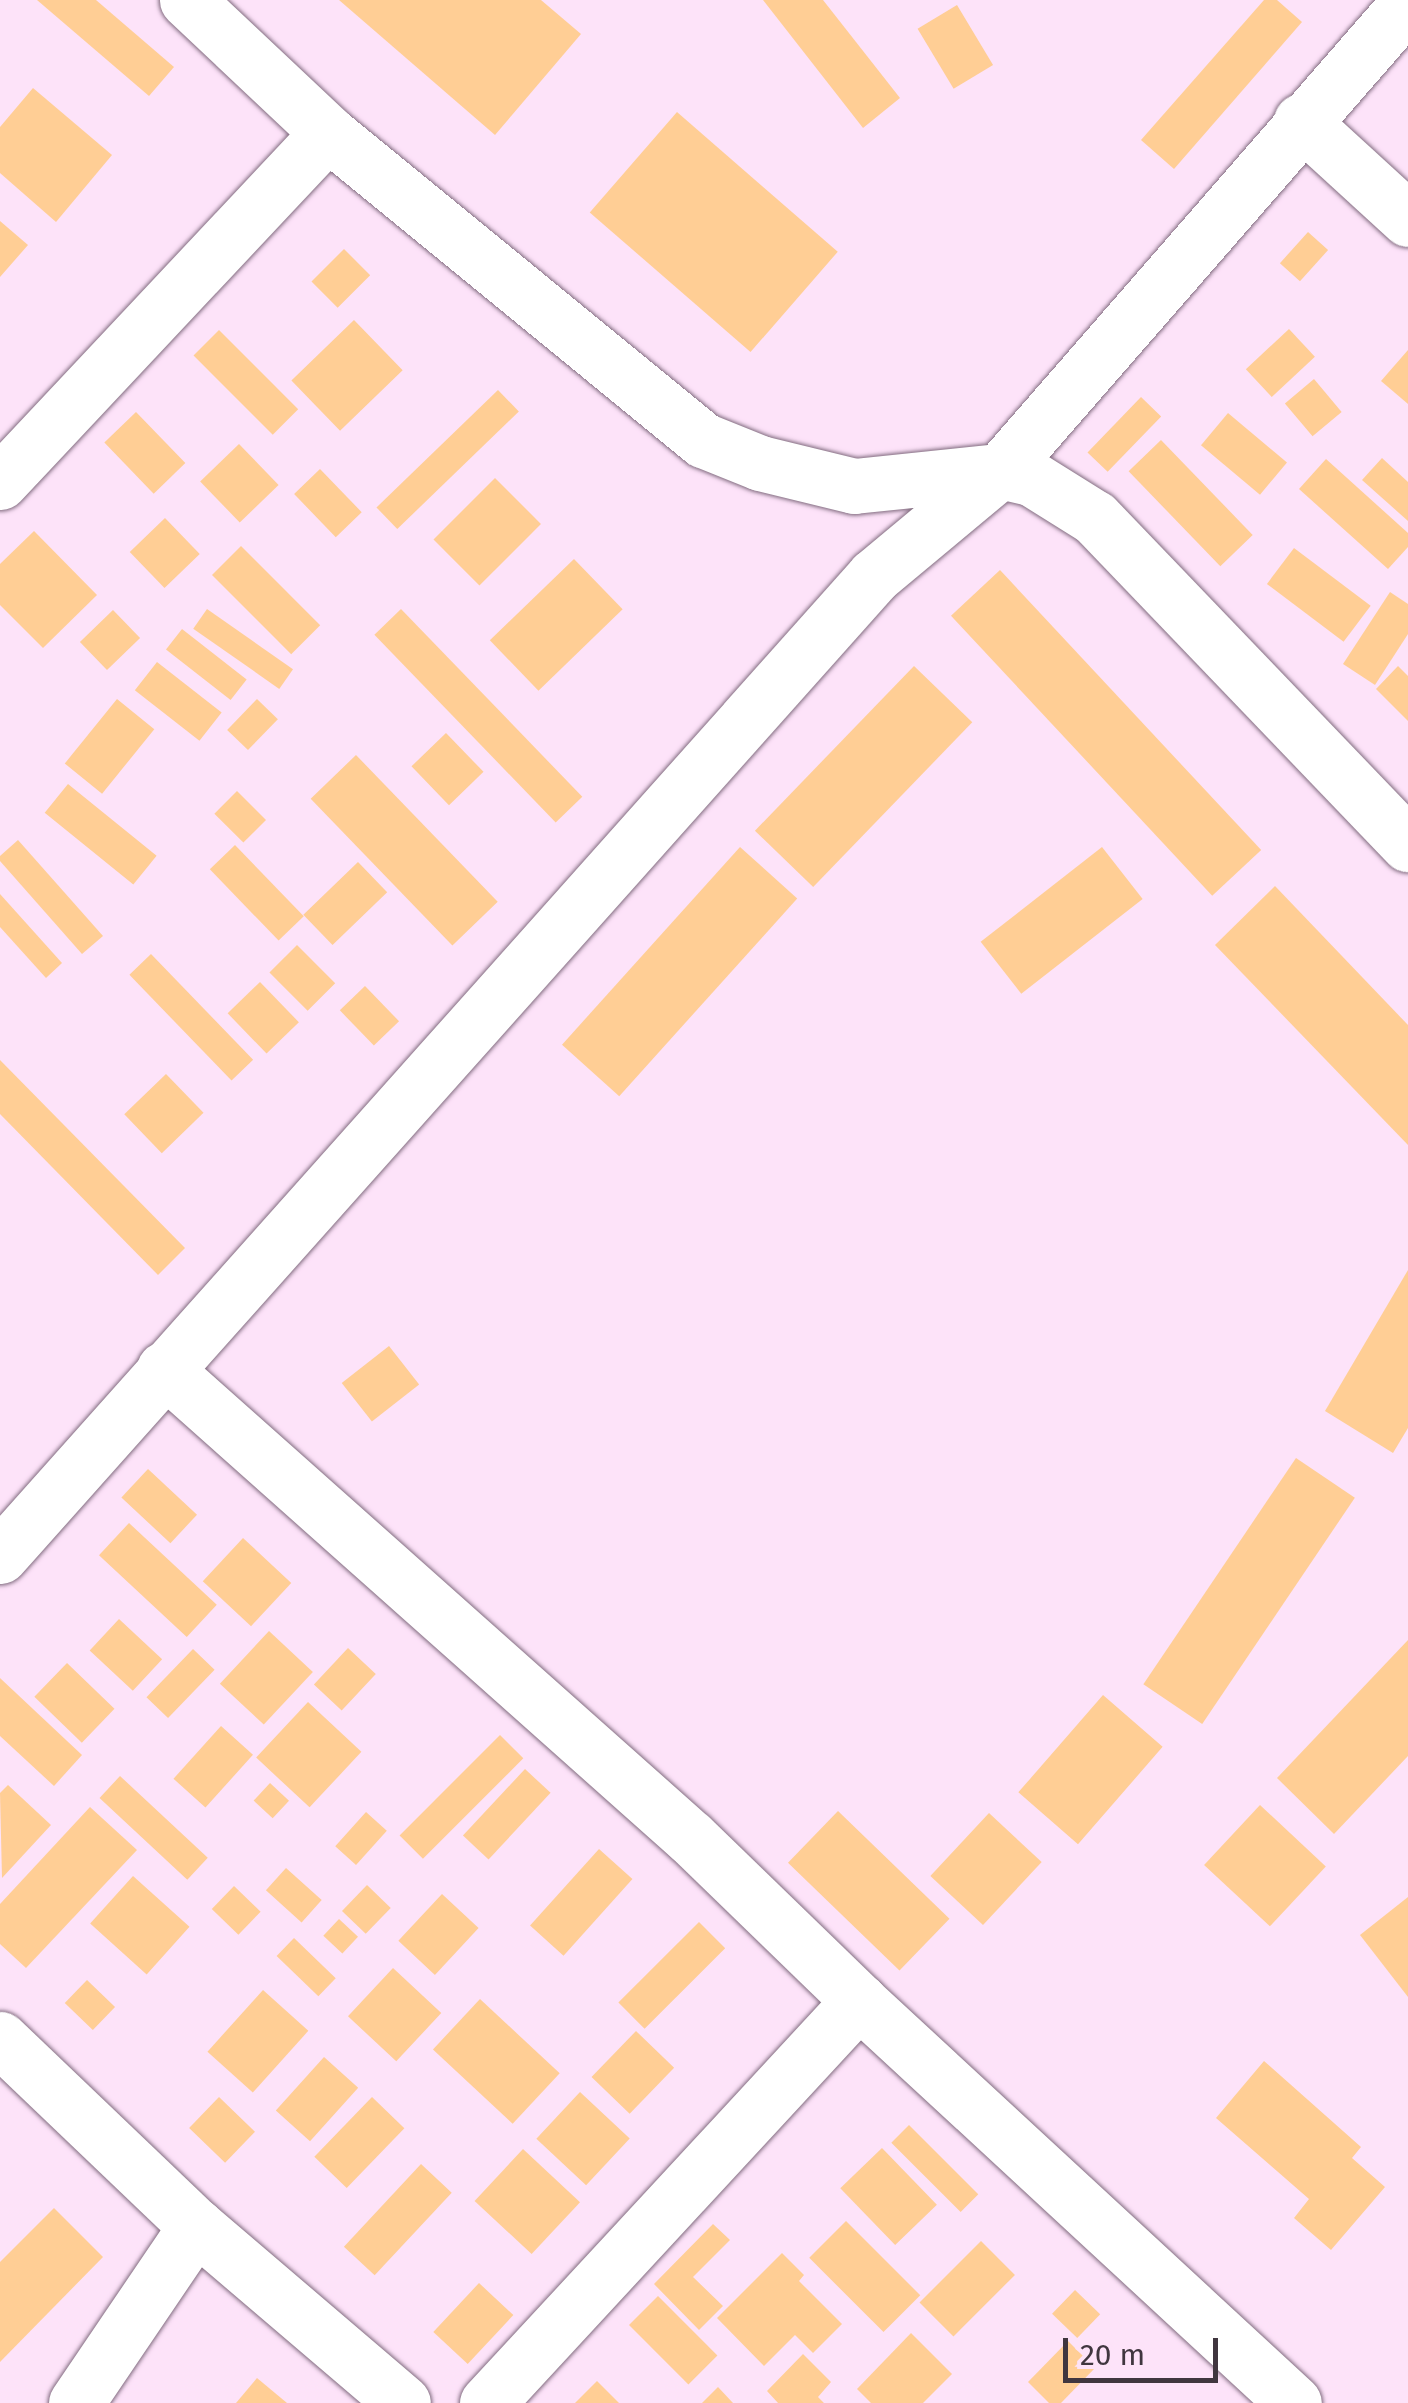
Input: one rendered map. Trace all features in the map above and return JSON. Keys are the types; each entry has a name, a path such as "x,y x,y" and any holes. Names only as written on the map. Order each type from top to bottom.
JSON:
{"street":[{"path":"187,0 328,133 702,440 760,463 854,486 1000,471 1031,478 1095,518 1408,844"},
{"path":"0,1556 874,576 1000,471 1408,3"},
{"path":"1302,121 1408,219"},
{"path":"0,482 328,133"},
{"path":"164,1369 691,1838 859,2001 1294,2403"},
{"path":"487,2403 859,2001"},
{"path":"0,2040 196,2226 402,2403"},
{"path":"76,2403 196,2226"}],"building":[{"path":"37,0 96,0 174,67 149,96"},
{"path":"339,0 541,0 581,34 495,135"},
{"path":"763,0 823,0 900,98 863,128"},
{"path":"1264,0 1277,0 1302,22 1174,169 1141,140"},
{"path":"957,5 993,65 954,89 918,29"},
{"path":"33,88 112,155 56,222 0,173 0,127"},
{"path":"677,112 838,252 750,352 590,212"},
{"path":"0,221 28,245 0,277"},
{"path":"1308,232 1328,250 1300,281 1280,263"},
{"path":"344,249 370,275 338,308 311,282"},
{"path":"354,320 403,370 340,431 291,380"},
{"path":"1289,329 1315,357 1272,397 1246,369"},
{"path":"219,330 298,409 273,435 194,355"},
{"path":"1408,350 1408,404 1381,381"},
{"path":"1314,379 1342,412 1313,436 1285,403"},
{"path":"498,390 519,412 397,529 376,507"},
{"path":"1141,397 1161,416 1108,472 1088,452"},
{"path":"136,412 185,463 154,494 104,443"},
{"path":"1228,413 1287,462 1260,495 1201,445"},
{"path":"1161,440 1253,535 1220,566 1129,471"},
{"path":"239,444 279,485 240,523 200,482"},
{"path":"1382,458 1408,482 1408,521 1362,480"},
{"path":"1326,459 1408,533 1408,547 1388,569 1299,489"},
{"path":"320,469 362,512 336,537 294,494"},
{"path":"495,478 541,524 479,585 433,540"},
{"path":"165,518 200,554 164,588 130,552"},
{"path":"34,531 97,595 43,648 0,605 0,564"},
{"path":"241,546 320,625 291,654 212,575"},
{"path":"1294,548 1371,606 1344,642 1267,584"},
{"path":"574,559 623,609 538,691 490,640"},
{"path":"1000,570 1261,850 1212,896 951,616"},
{"path":"1390,592 1408,604 1408,634 1375,685 1343,664"},
{"path":"207,609 293,669 279,689 193,629"},
{"path":"401,609 582,797 556,822 374,635"},
{"path":"113,610 140,638 107,670 80,642"},
{"path":"182,629 247,679 231,700 166,649"},
{"path":"157,662 222,712 199,741 135,690"},
{"path":"914,666 972,722 813,887 755,831"},
{"path":"1398,666 1408,676 1408,721 1376,689"},
{"path":"117,699 154,729 102,794 65,764"},
{"path":"257,699 278,719 248,750 227,730"},
{"path":"446,733 484,772 449,805 411,766"},
{"path":"356,755 498,902 452,946 311,799"},
{"path":"68,784 157,856 133,884 45,813"},
{"path":"237,791 266,820 243,843 214,814"},
{"path":"18,840 103,936 82,954 0,861 0,856"},
{"path":"235,845 304,916 279,941 210,869"},
{"path":"740,847 797,899 619,1096 562,1045"},
{"path":"1102,847 1143,899 1021,994 981,942"},
{"path":"358,862 387,892 333,945 303,915"},
{"path":"1275,886 1408,1025 1408,1145 1215,945"},
{"path":"0,894 62,963 46,978 0,927"},
{"path":"297,945 335,983 308,1011 269,973"},
{"path":"151,954 253,1060 232,1081 129,975"},
{"path":"260,982 299,1022 267,1054 228,1013"},
{"path":"365,986 399,1021 374,1046 340,1010"},
{"path":"0,1060 185,1248 158,1275 0,1114"},
{"path":"166,1074 204,1113 162,1153 124,1114"},
{"path":"1408,1270 1408,1428 1393,1453 1325,1411"},
{"path":"389,1346 419,1385 372,1422 342,1383"},
{"path":"1296,1458 1355,1498 1202,1724 1143,1684"},
{"path":"148,1469 197,1515 170,1543 121,1498"},
{"path":"129,1523 217,1605 187,1637 99,1555"},
{"path":"243,1538 291,1583 251,1626 203,1581"},
{"path":"119,1619 162,1659 133,1691 90,1650"},
{"path":"269,1631 313,1672 264,1725 220,1684"},
{"path":"1408,1640 1408,1756 1334,1834 1277,1778"},
{"path":"348,1648 376,1674 342,1710 314,1685"},
{"path":"193,1649 215,1670 168,1718 146,1697"},
{"path":"67,1663 114,1709 82,1743 34,1697"},
{"path":"0,1678 82,1755 54,1786 0,1736"},
{"path":"1103,1695 1163,1747 1078,1844 1018,1792"},
{"path":"308,1702 361,1752 310,1807 256,1758"},
{"path":"221,1726 253,1755 205,1808 173,1779"},
{"path":"500,1735 523,1758 423,1859 400,1835"},
{"path":"525,1769 551,1793 489,1859 463,1836"},
{"path":"120,1776 208,1858 187,1880 100,1798"},
{"path":"270,1783 289,1801 273,1818 254,1801"},
{"path":"8,1785 51,1825 2,1878 0,1793"},
{"path":"1260,1805 1326,1866 1270,1926 1204,1865"},
{"path":"90,1807 137,1850 26,1968 0,1944 0,1904"},
{"path":"838,1811 949,1919 899,1970 788,1863"},
{"path":"366,1812 387,1831 356,1865 335,1846"},
{"path":"989,1813 1042,1862 983,1925 930,1876"},
{"path":"599,1849 632,1879 564,1956 530,1926"},
{"path":"286,1868 322,1900 302,1922 266,1890"},
{"path":"133,1876 189,1927 147,1974 90,1924"},
{"path":"367,1885 391,1908 366,1934 342,1911"},
{"path":"234,1886 261,1912 238,1935 212,1909"},
{"path":"442,1894 479,1928 435,1975 398,1941"},
{"path":"1408,1897 1408,1997 1360,1935"},
{"path":"339,1919 358,1937 342,1954 323,1936"},
{"path":"699,1922 725,1948 645,2029 618,2003"},
{"path":"294,1938 336,1978 318,1996 277,1956"},
{"path":"393,1968 441,2013 396,2061 348,2016"},
{"path":"87,1980 115,2007 93,2030 65,2003"},
{"path":"263,1990 308,2031 253,2092 207,2052"},
{"path":"480,1999 560,2073 513,2124 433,2049"},
{"path":"636,2031 674,2068 630,2114 592,2077"},
{"path":"324,2057 358,2088 310,2141 276,2111"},
{"path":"1264,2061 1361,2147 1352,2158 1385,2187 1331,2250 1294,2218 1309,2199 1216,2118"},
{"path":"580,2092 630,2138 586,2185 536,2139"},
{"path":"219,2097 255,2132 225,2163 189,2128"},
{"path":"372,2097 404,2128 347,2188 314,2157"},
{"path":"909,2125 978,2194 961,2212 891,2143"},
{"path":"882,2148 937,2205 895,2245 840,2188"},
{"path":"523,2149 580,2202 532,2254 475,2201"},
{"path":"421,2164 452,2193 375,2275 344,2247"},
{"path":"54,2208 103,2257 0,2362 0,2262"},
{"path":"846,2221 920,2295 883,2332 809,2258"},
{"path":"713,2224 730,2240 693,2277 723,2306 699,2330 654,2284"},
{"path":"981,2241 1015,2275 953,2336 919,2303"},
{"path":"782,2253 804,2275 799,2281 842,2324 813,2353 795,2335 764,2366 717,2318"},
{"path":"479,2283 513,2315 468,2364 433,2332"},
{"path":"1075,2290 1100,2314 1077,2338 1052,2314"},
{"path":"658,2296 717,2355 688,2384 629,2325"},
{"path":"911,2333 952,2374 923,2403 871,2403 857,2389"},
{"path":"1068,2341 1095,2368 1061,2403 1049,2403 1028,2382"},
{"path":"803,2354 831,2382 818,2397 824,2403 778,2403 767,2391"},
{"path":"257,2378 287,2403 236,2403"},
{"path":"597,2381 619,2403 575,2403"},
{"path":"718,2387 733,2403 702,2403"}]}
